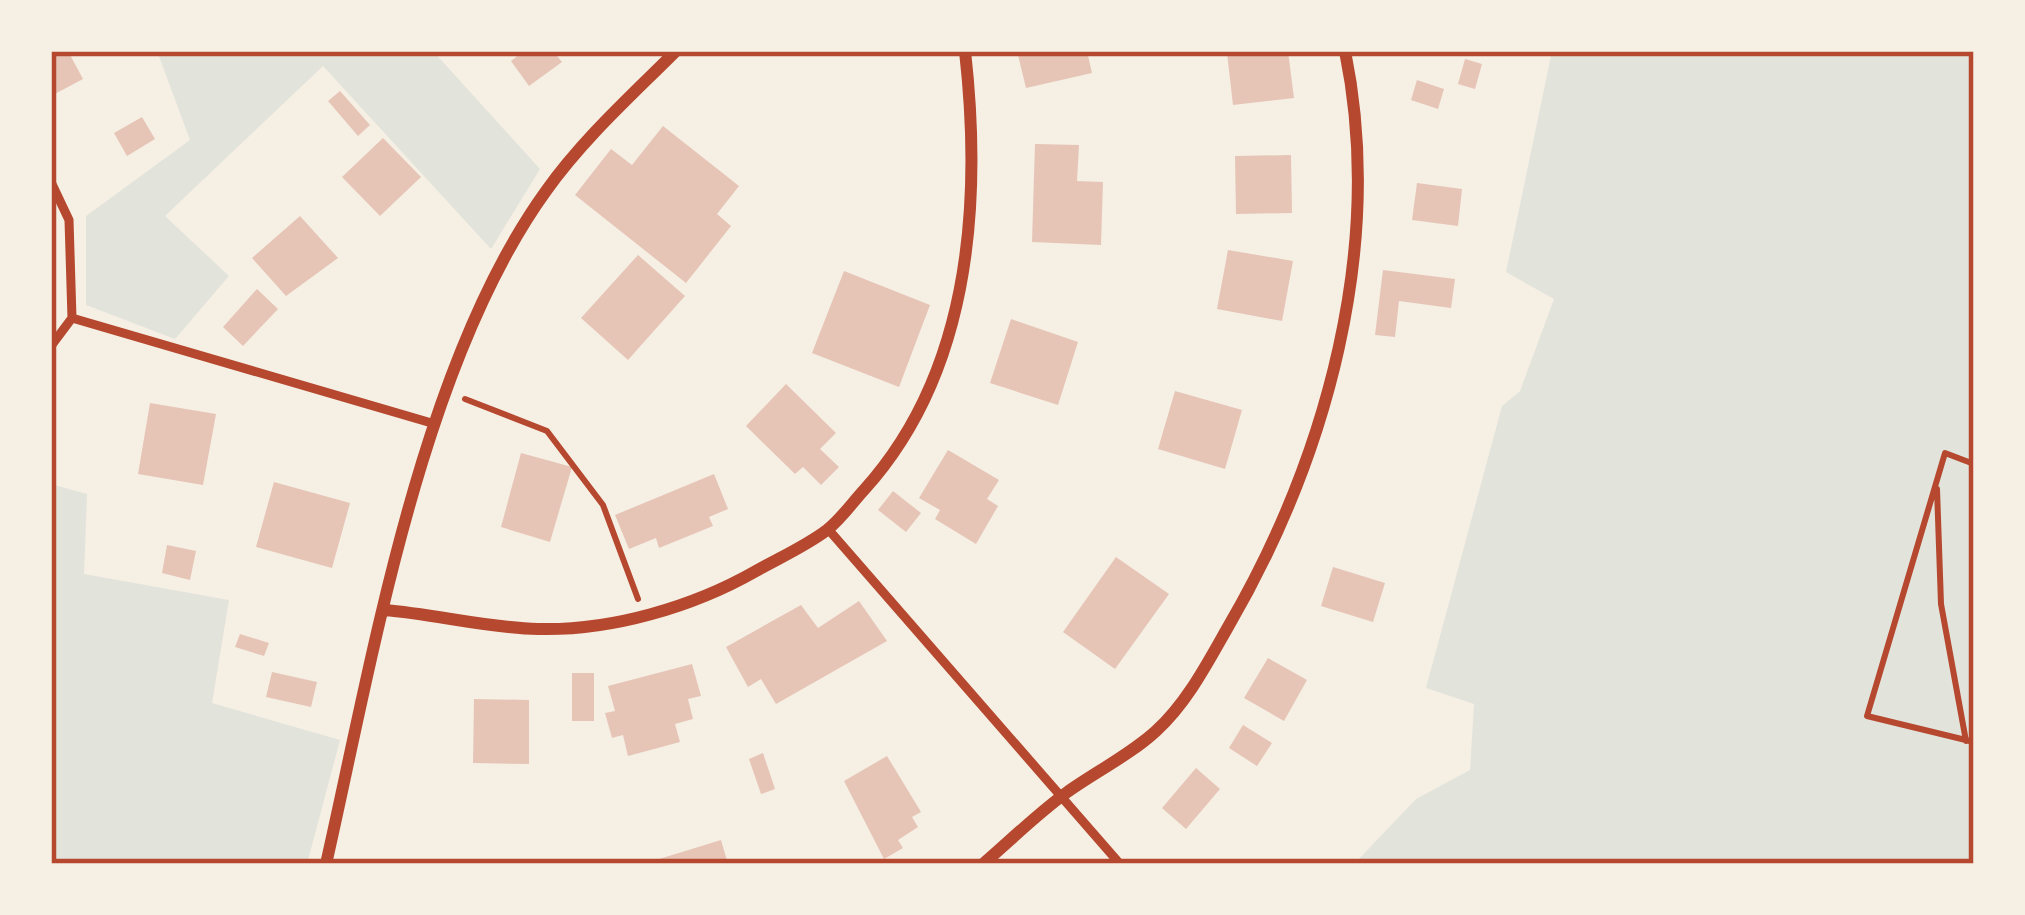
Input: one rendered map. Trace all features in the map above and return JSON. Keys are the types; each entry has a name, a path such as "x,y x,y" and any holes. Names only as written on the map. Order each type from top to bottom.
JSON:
{"street":[{"path":"326,864 384,610 445,392 500,270 544,194 585,141 676,51"},
{"path":"384,610 538,630 644,616 720,592 828,529 896,454 943,353 960,294 974,128 965,51"},
{"path":"983,864 1062,796 1156,731 1198,680 1251,589 1317,431 1338,355 1355,230 1359,156 1345,51"}],"lane":[{"path":"51,182 69,220 72,318 51,346"},
{"path":"72,318 436,424"},
{"path":"828,529 1120,864"}],"path":[{"path":"445,392 547,431 604,506 644,616"},
{"path":"1937,479 1941,604 1970,742 1867,716 1937,479 1945,453 1974,464"}],"shaded area":[{"path":"157,51 433,51 540,169 491,249 323,66 165,216 229,276 175,339 86,305 86,216 190,140"},
{"path":"1552,51 1974,51 1974,864 1354,864 1416,799 1470,770 1474,704 1426,688 1502,406 1520,391 1554,299 1506,272"},
{"path":"51,484 87,494 84,574 229,600 212,703 340,740 307,864 51,864"}],"building":[{"path":"51,51 68,51 83,79 51,96"},
{"path":"524,51 553,51 562,62 529,86 511,61"},
{"path":"1017,51 1087,51 1092,73 1026,88"},
{"path":"1288,51 1294,98 1233,105 1227,53"},
{"path":"1465,59 1482,64 1475,89 1458,84"},
{"path":"1417,80 1444,89 1438,109 1411,100"},
{"path":"340,91 370,125 358,136 328,101"},
{"path":"142,117 155,139 127,156 114,133"},
{"path":"663,126 739,186 717,214 731,226 686,283 575,195 611,149 632,165"},
{"path":"383,138 421,177 380,216 342,177"},
{"path":"1035,144 1079,145 1077,181 1103,182 1101,245 1032,242"},
{"path":"1291,155 1292,213 1236,214 1235,156"},
{"path":"1417,183 1462,189 1458,226 1412,220"},
{"path":"300,216 338,258 286,296 252,258"},
{"path":"1228,250 1293,261 1282,321 1217,309"},
{"path":"638,255 685,296 628,360 581,318"},
{"path":"1383,270 1455,279 1451,308 1399,301 1395,337 1375,335"},
{"path":"844,271 930,305 899,387 812,353"},
{"path":"257,289 278,309 243,346 223,327"},
{"path":"1011,319 1078,342 1058,405 990,383"},
{"path":"786,384 836,433 820,449 839,467 821,485 803,467 795,474 746,426"},
{"path":"1175,391 1242,410 1225,469 1158,449"},
{"path":"150,403 216,414 203,485 138,474"},
{"path":"948,450 999,480 987,499 998,506 976,544 935,519 940,510 919,498"},
{"path":"521,453 572,467 550,542 501,527"},
{"path":"714,474 728,509 709,517 713,526 659,548 656,538 629,549 615,515"},
{"path":"274,482 350,503 332,568 256,547"},
{"path":"893,491 921,513 906,532 878,510"},
{"path":"167,545 196,551 190,580 162,573"},
{"path":"1116,557 1169,594 1115,669 1063,632"},
{"path":"1333,567 1385,583 1373,622 1321,606"},
{"path":"859,601 887,641 776,704 761,679 748,687 726,647 801,605 818,628"},
{"path":"240,634 269,643 264,656 235,647"},
{"path":"1268,658 1307,680 1284,721 1244,698"},
{"path":"692,664 701,696 688,699 693,719 675,724 680,742 628,756 623,735 612,738 605,713 615,711 608,686"},
{"path":"272,672 317,682 311,707 266,697"},
{"path":"572,673 594,673 594,721 572,721"},
{"path":"474,699 529,700 529,764 473,763"},
{"path":"1243,725 1272,743 1257,766 1229,748"},
{"path":"763,753 775,789 761,794 749,759"},
{"path":"887,756 921,812 912,817 918,827 898,840 903,848 884,859 844,781"},
{"path":"1196,768 1220,789 1186,829 1162,808"},
{"path":"721,840 728,864 646,863"}]}
